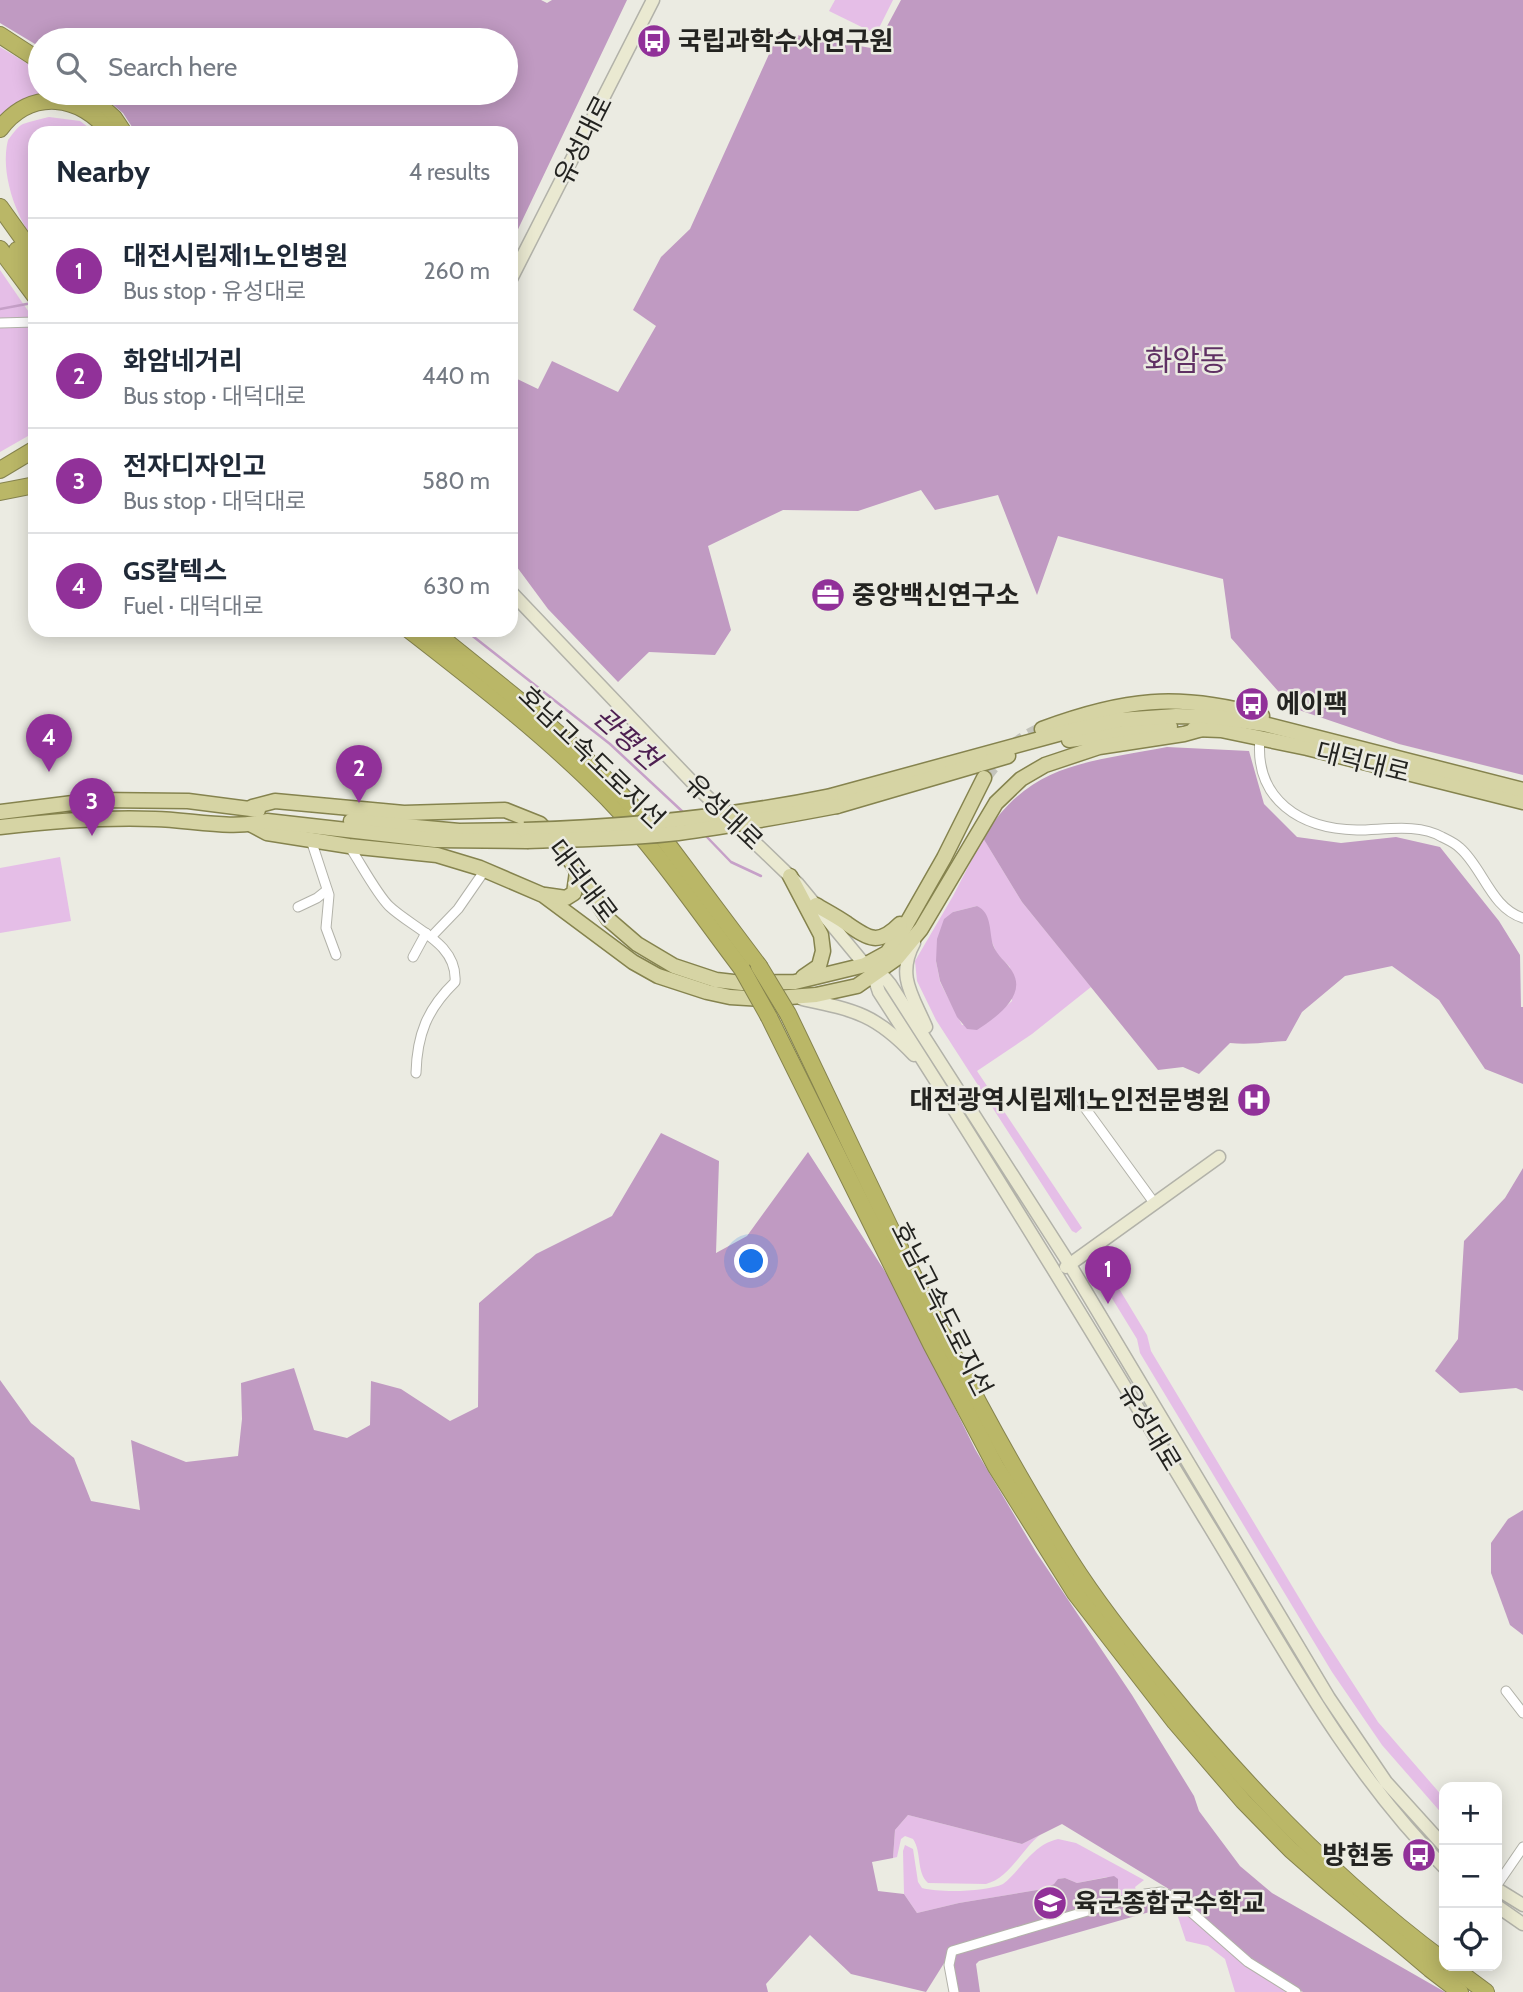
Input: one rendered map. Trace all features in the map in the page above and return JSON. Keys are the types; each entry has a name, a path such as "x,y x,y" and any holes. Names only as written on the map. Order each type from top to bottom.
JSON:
{"highway":[{"path":"0,35 28,53"},
{"path":"0,129 22,111 36,105"},
{"path":"76,105 88,110 103,126"},
{"path":"99,105 119,126"},
{"path":"0,207 28,246"},
{"path":"0,225 28,277"},
{"path":"0,249 28,280"},
{"path":"0,457 28,441"},
{"path":"0,470 28,453"},
{"path":"0,492 28,486"},
{"path":"403,637 505,715 521,719"},
{"name":"호남고속도로지선","path":"417,637 521,719 607,799 646,842 742,969 769,1017 984,1445 1075,1593 1175,1722 1253,1811 1291,1850 1332,1886 1461,1992"},
{"name":"호남고속도로지선","path":"441,637 548,724 660,834 760,965 788,1014 947,1343 1019,1476 1071,1562 1128,1642 1192,1721 1255,1791 1339,1874 1439,1957"},
{"path":"1458,1971 1486,1992"}],"main road":[{"name":"유성대로","path":"518,265 653,0"},
{"name":"유성대로","path":"518,601 695,785 790,876 869,970 879,992 1056,1273 1318,1705 1382,1799 1439,1862"},
{"path":"1042,729 1111,708 1154,700 1175,700 1223,706 1259,715 1298,731"},
{"path":"526,836 693,820 834,801 1013,745 1119,720 1175,716 1216,717 1298,731"},
{"name":"대덕대로","path":"834,801 1059,742 1108,733 1169,727 1221,730 1260,738 1523,802"},
{"path":"938,1056 905,975 907,955 996,803 1021,779 1045,765 1099,747 1202,729"},
{"name":"대덕대로","path":"1298,731 1523,790"},
{"path":"869,970 887,953 911,914 963,822 984,778"},
{"name":"대덕대로","path":"0,811 97,800 188,801 252,807 271,814 526,836"},
{"name":"대덕대로","path":"252,807 275,801 404,813 505,810 540,824 562,848 608,919 638,944 674,966 716,980 742,983 795,982 869,970"},
{"name":"대덕대로","path":"0,827 75,818 104,818 252,825 267,821 435,840 526,836"},
{"name":"대덕대로","path":"252,825 267,833 349,846 437,855 485,870 543,895 633,962 658,976 730,997 795,997 858,986 869,970"},
{"path":"543,895 566,898 574,893 577,872"},
{"path":"790,876 821,935 823,946 819,966 795,982"},
{"path":"816,905 863,936 871,938 889,934 911,914"},
{"path":"869,970 897,958 920,929"},
{"name":"유성대로","path":"869,970 891,984 938,1056 1070,1265 1329,1698 1386,1782 1443,1845"},
{"path":"795,997 816,991 821,985 813,978"},
{"path":"795,997 848,1008 877,1021 904,1045 938,1083"},
{"path":"1056,1273 1219,1157"},
{"path":"1502,1890 1523,1905"},
{"path":"1500,1908 1523,1924"}],"street":[{"path":"0,323 28,322"},
{"path":"1260,738 1258,755 1264,781 1279,803 1292,812 1312,822 1334,828 1388,828 1439,835 1461,848 1493,894 1514,915 1523,918"},
{"path":"311,840 327,890 329,904 326,928 336,954"},
{"path":"349,846 388,905 428,935 453,961 456,978 428,1016 417,1047 416,1073"},
{"path":"413,957 428,935 458,909 485,870"},
{"path":"298,907 327,890"},
{"path":"1080,1101 1155,1204"},
{"path":"1506,1691 1523,1713"},
{"path":"1502,1879 1523,1847"},
{"path":"954,1992 949,1965 952,1951 1144,1894 1161,1892 1174,1897 1248,1962 1296,1992"}],"shaded area":[{"path":"0,0 541,0 547,3 552,0 627,0 518,229 518,126 131,126 113,105 518,105 518,28 28,28 28,40 0,23"},
{"path":"835,0 893,0 876,34 829,11"},
{"path":"901,0 1523,0 1523,775 1399,744 1293,708 1231,638 1223,579 1058,536 1037,595 998,495 935,510 921,490 858,511 783,510 708,546 731,630 715,655 649,652 618,682 548,609 518,568 518,379 538,389 552,361 618,392 656,326 633,310 661,257 690,229 779,32 871,48 877,45"},
{"path":"0,47 28,64 28,105 34,105 0,123"},
{"path":"49,117 80,121 87,126 28,126 28,231 11,193 6,166 8,140 26,123"},
{"path":"0,270 28,311 28,436 0,452"},
{"path":"1167,747 1249,751 1264,804 1297,837 1341,843 1396,837 1440,847 1499,921 1520,955 1523,1084 1485,1069 1439,1000 1392,966 1345,976 1302,1012 1286,1041 1230,1043 1199,1074 1183,1067 1158,1070 1022,902 983,838 1001,813 1020,794 1041,780 1086,763"},
{"path":"983,838 1022,902 1091,987 1032,1034 977,1071 1082,1228 1076,1233 1072,1231 936,1020 917,981 915,961","holes":["977,906 997,954 1010,967 1012,1001 987,1023 962,1025 940,982 936,961 953,912"]},
{"path":"60,857 71,921 0,933 0,868"},
{"path":"977,906 988,918 993,945 1010,967 1016,980 1016,989 1000,1013 977,1030 967,1029 957,1017 940,981 936,961 937,939 944,919 953,912"},
{"path":"661,1133 719,1161 716,1253 747,1236 808,1152 895,1287 975,1449 1036,1552 1132,1695 1194,1796 1199,1811 1240,1866 1272,1893 1445,1992 1303,1992 1251,1958 1177,1894 1062,1824 1022,1844 908,1815 895,1830 893,1858 872,1862 878,1891 904,1894 917,1913 1043,1889 1058,1879 1065,1878 1077,1883 1114,1876 1118,1879 1118,1898 948,1951 946,1960 926,1992 851,1974 810,1935 766,1984 768,1992 0,1992 0,1380 31,1423 74,1458 91,1501 140,1510 131,1440 186,1462 238,1456 242,1419 241,1383 294,1368 314,1430 347,1438 370,1425 371,1381 401,1389 450,1421 478,1407 479,1303 536,1254 612,1216"},
{"path":"1523,1168 1523,1391 1516,1388 1460,1393 1435,1371 1458,1339 1464,1241 1505,1198"},
{"path":"1100,1257 1147,1335 1151,1351 1316,1626 1378,1722 1439,1792 1439,1810 1382,1745 1332,1672 1140,1353 1137,1339 1094,1269 1096,1260"},
{"path":"1523,1510 1523,1635 1510,1625 1491,1573 1491,1543 1508,1519"},
{"path":"908,1815 1022,1844 1040,1835 1009,1870 994,1881 986,1884 928,1883 922,1873 913,1839 905,1836 901,1839 897,1857 893,1858 895,1830"},
{"path":"1058,1839 1076,1843 1144,1880 1135,1887 1137,1893 1118,1898 1107,1877 1077,1883 1065,1878 1043,1889 917,1913 904,1894 905,1845 913,1849 918,1882 922,1888 963,1891 1003,1884 1041,1846"},
{"path":"1161,1897 1165,1903 1160,1909 979,1961 976,1964 980,1992 958,1992 953,1967 957,1952 1145,1898"},
{"path":"1180,1906 1231,1954 1286,1992 1235,1992 1225,1959 1208,1946 1186,1941 1178,1917"}],"waterway":[{"name":"관평천","path":"0,309 28,304"},
{"name":"관평천","path":"474,637 610,744 684,813"},
{"name":"관평천","path":"705,835 731,862 761,876"}],"tunnel":[{"path":"984,778 1009,749 1042,729"}],"place":[{"name":"국립과학수사연구원","path":"654,41"},
{"name":"중앙백신연구소","path":"828,595"},
{"name":"에이팩","path":"1252,704"},
{"name":"GS칼텍스","path":"49,772"},
{"name":"화암네거리","path":"359,803"},
{"name":"전자디자인고","path":"92,836"},
{"name":"대전광역시립제1노인전문병원","path":"1254,1100"},
{"name":"대전시립제1노인병원","path":"1108,1304"},
{"name":"방현동","path":"1419,1855"},
{"name":"육군종합군수학교","path":"1050,1903"}],"district":[{"name":"화암동","path":"1186,361"}]}
